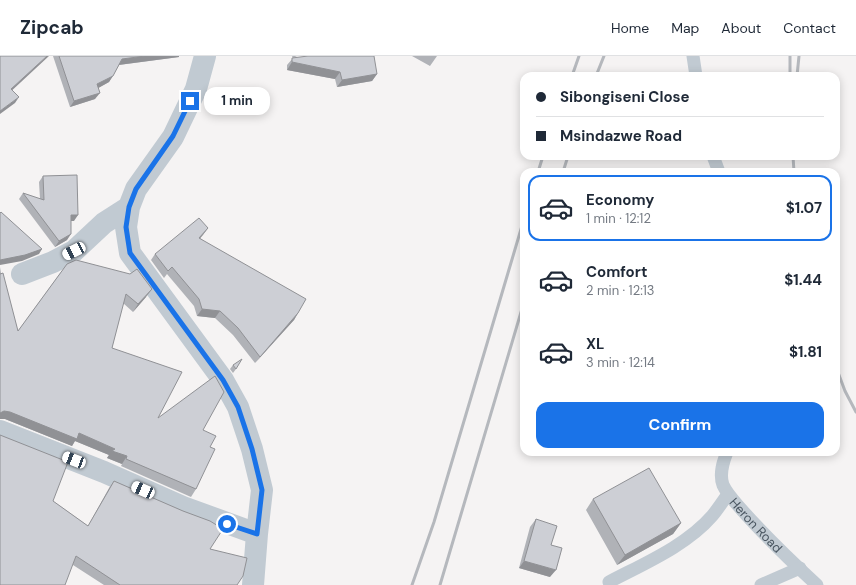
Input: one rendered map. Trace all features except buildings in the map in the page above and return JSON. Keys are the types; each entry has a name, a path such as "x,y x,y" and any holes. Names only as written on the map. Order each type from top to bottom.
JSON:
{"street":[{"path":"205,56 196,89 173,136 136,189 129,207 126,227 130,253 223,380 238,407 252,449 262,490 252,585"},
{"path":"22,274 53,262 74,251 104,223 129,207"},
{"path":"0,431 104,472 183,507 257,534"}],"lane":[{"path":"693,56 695,72"},
{"name":"Heron Road","path":"725,456 721,475 723,485 728,494 758,528 817,585"},
{"path":"609,582 661,555 691,535 711,517 728,494"},
{"path":"761,585 800,568"}],"railway":[{"path":"573,72 579,56"},
{"path":"598,72 604,56"},
{"path":"790,56 790,72"},
{"path":"797,72 799,56"},
{"path":"539,168 542,160"},
{"path":"564,168 567,160"},
{"path":"793,160 794,168"},
{"path":"412,585 434,522 520,232"},
{"path":"440,585 520,315"},
{"path":"840,378 856,412"}],"route":[{"path":"190,101 173,136 136,189 129,207 126,227 130,253 223,380 238,407 252,449 262,490 257,534 227,524"}]}
